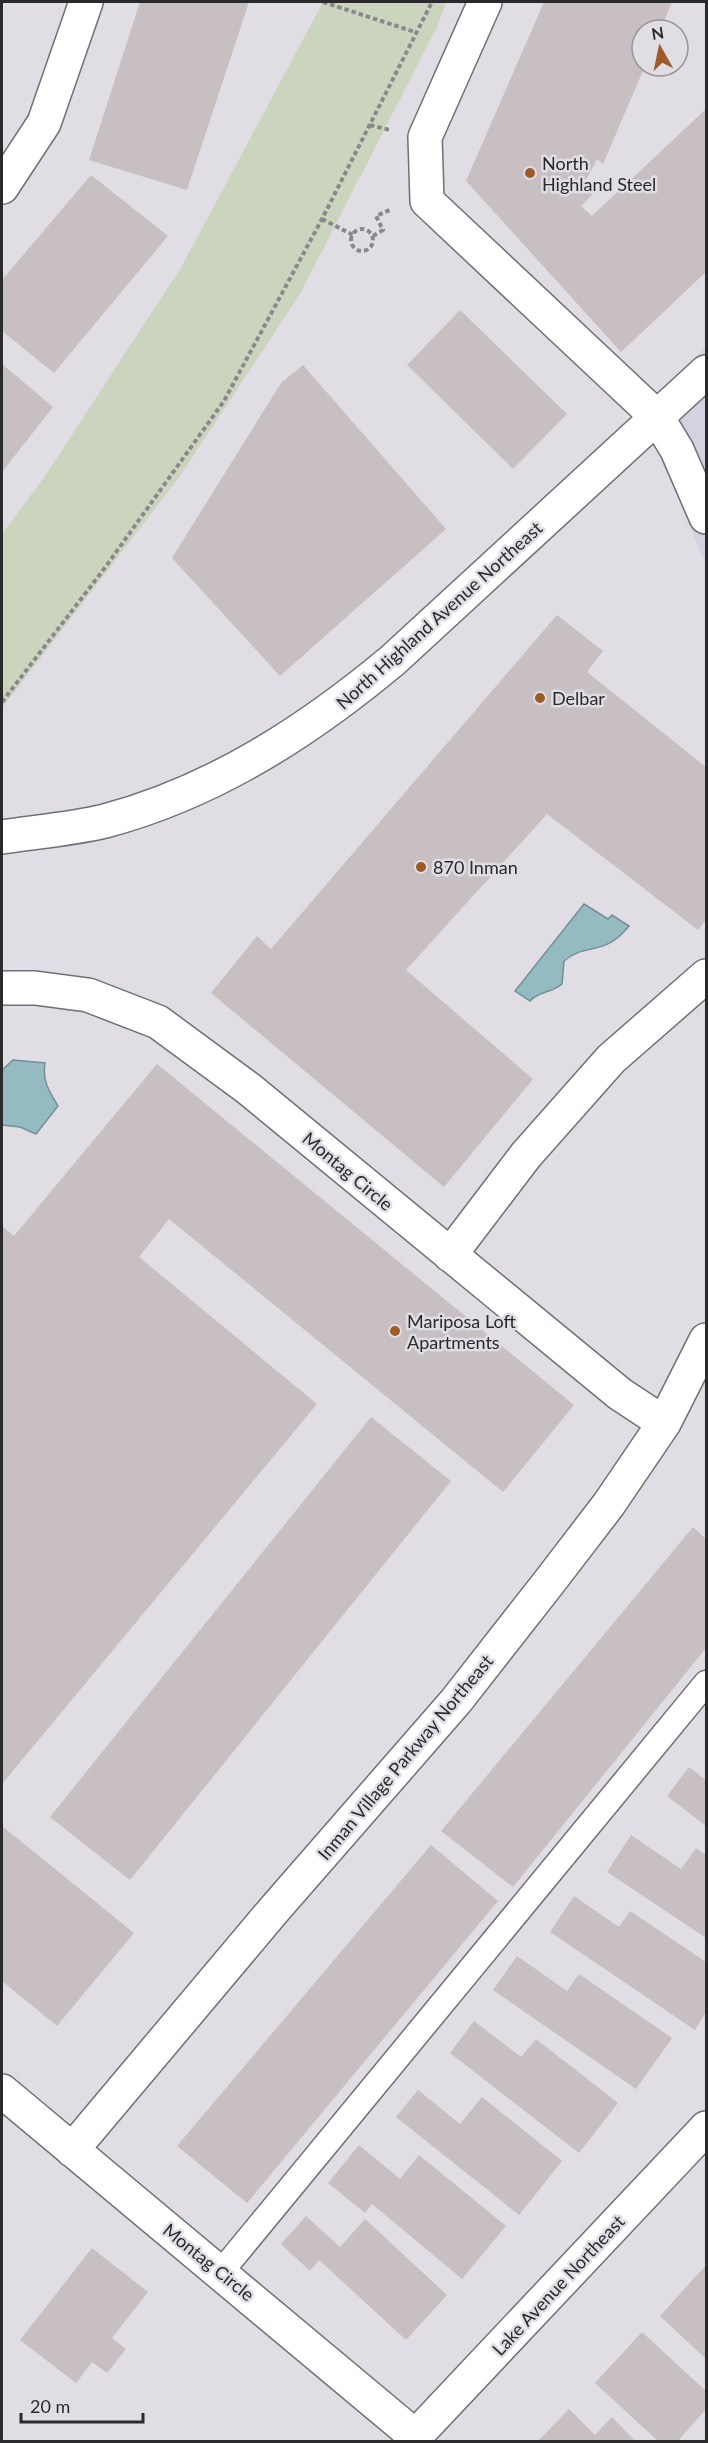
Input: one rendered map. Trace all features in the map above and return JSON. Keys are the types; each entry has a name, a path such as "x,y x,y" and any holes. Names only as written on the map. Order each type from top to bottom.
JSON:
{"street":[{"path":"2,187 44,123 86,2"},
{"path":"485,2 425,137 427,201 657,417 677,450 706,517"},
{"name":"North Highland Avenue Northeast","path":"2,837 104,821 201,787 281,744 339,705 393,660 706,372"},
{"path":"450,1255 526,1155 611,1059 706,976"},
{"name":"Montag Circle","path":"2,988 35,988 88,995 158,1022 249,1089 620,1394 664,1423"},
{"name":"Inman Village Parkway Northeast","path":"72,2151 273,1911 456,1701 609,1504 664,1423 706,1340"},
{"name":"Montag Circle","path":"2,2091 221,2272 412,2439"},
{"name":"Lake Avenue Northeast","path":"412,2439 706,2128"}],"lane":[{"path":"221,2272 706,1683"}],"path":[{"path":"323,2 418,33"},
{"path":"2,702 104,569 224,401 322,219 432,2"},
{"path":"373,236 365,230 358,230 353,235 353,246 362,251 371,246 373,236 383,230 376,216 395,208"},
{"path":"322,219 353,235"}],"shaded area":[{"path":"706,347 706,565 640,409"}],"green space":[{"path":"323,2 446,2 437,27 300,294 180,476 2,708 2,534 45,476 182,266"}],"water":[{"path":"584,904 608,919 612,915 629,926 611,942 573,955 564,961 562,984 558,987 537,995 530,1001 515,991"},
{"path":"13,1060 45,1063 45,1081 58,1106 36,1134 20,1127 2,1125 2,1070"}],"building":[{"path":"140,2 249,2 187,190 89,160"},
{"name":"North Highland Steel","path":"544,2 672,2 665,18 630,18 630,78 640,78 603,164 597,159 584,184 593,194 581,206 592,216 706,109 706,272 621,352 466,181"},
{"path":"91,175 168,236 54,373 2,331 2,280"},
{"path":"460,310 567,414 513,469 407,365"},
{"path":"2,364 53,407 2,472"},
{"path":"303,365 446,529 280,676 172,558 281,383"},
{"name":"870 Inman","path":"557,615 603,651 587,672 706,767 706,920 698,930 547,814 406,970 533,1079 444,1187 211,993 257,936 271,949"},
{"path":"157,1064 574,1405 503,1492 169,1219 139,1257 317,1404 2,1784 2,1226 14,1236"},
{"path":"371,1417 451,1481 130,1880 50,1817"},
{"path":"693,1527 706,1539 706,1648 513,1887 441,1831"},
{"path":"689,1767 706,1780 706,1826 667,1796"},
{"path":"2,1826 134,1933 57,2026 2,1981"},
{"path":"631,1835 681,1869 696,1848 706,1855 706,1938 607,1872"},
{"path":"431,1845 498,1901 247,2203 177,2146"},
{"path":"574,1896 619,1927 630,1911 706,1962 706,2012 695,2030 550,1932"},
{"path":"517,1956 567,1991 579,1974 672,2038 636,2089 493,1990"},
{"path":"474,2021 521,2057 536,2039 618,2103 579,2153 450,2053"},
{"path":"418,2090 460,2124 482,2097 562,2161 519,2215 396,2117"},
{"path":"359,2145 400,2179 419,2155 506,2226 462,2279 372,2204 365,2213 328,2183"},
{"path":"306,2216 340,2247 365,2219 447,2295 406,2340 319,2260 310,2271 281,2244"},
{"path":"92,2248 148,2292 112,2338 126,2349 107,2373 92,2362 76,2383 20,2340"},
{"path":"706,2265 706,2359 660,2316"},
{"path":"642,2332 706,2391 706,2409 677,2442 659,2442 595,2383"},
{"path":"569,2409 595,2435 612,2417 636,2442 537,2442"}],"place":[{"name":"North Highland Steel","path":"530,173"},
{"name":"Delbar","path":"540,698"},
{"name":"870 Inman","path":"421,867"},
{"name":"Mariposa Loft Apartments","path":"395,1331"}]}
